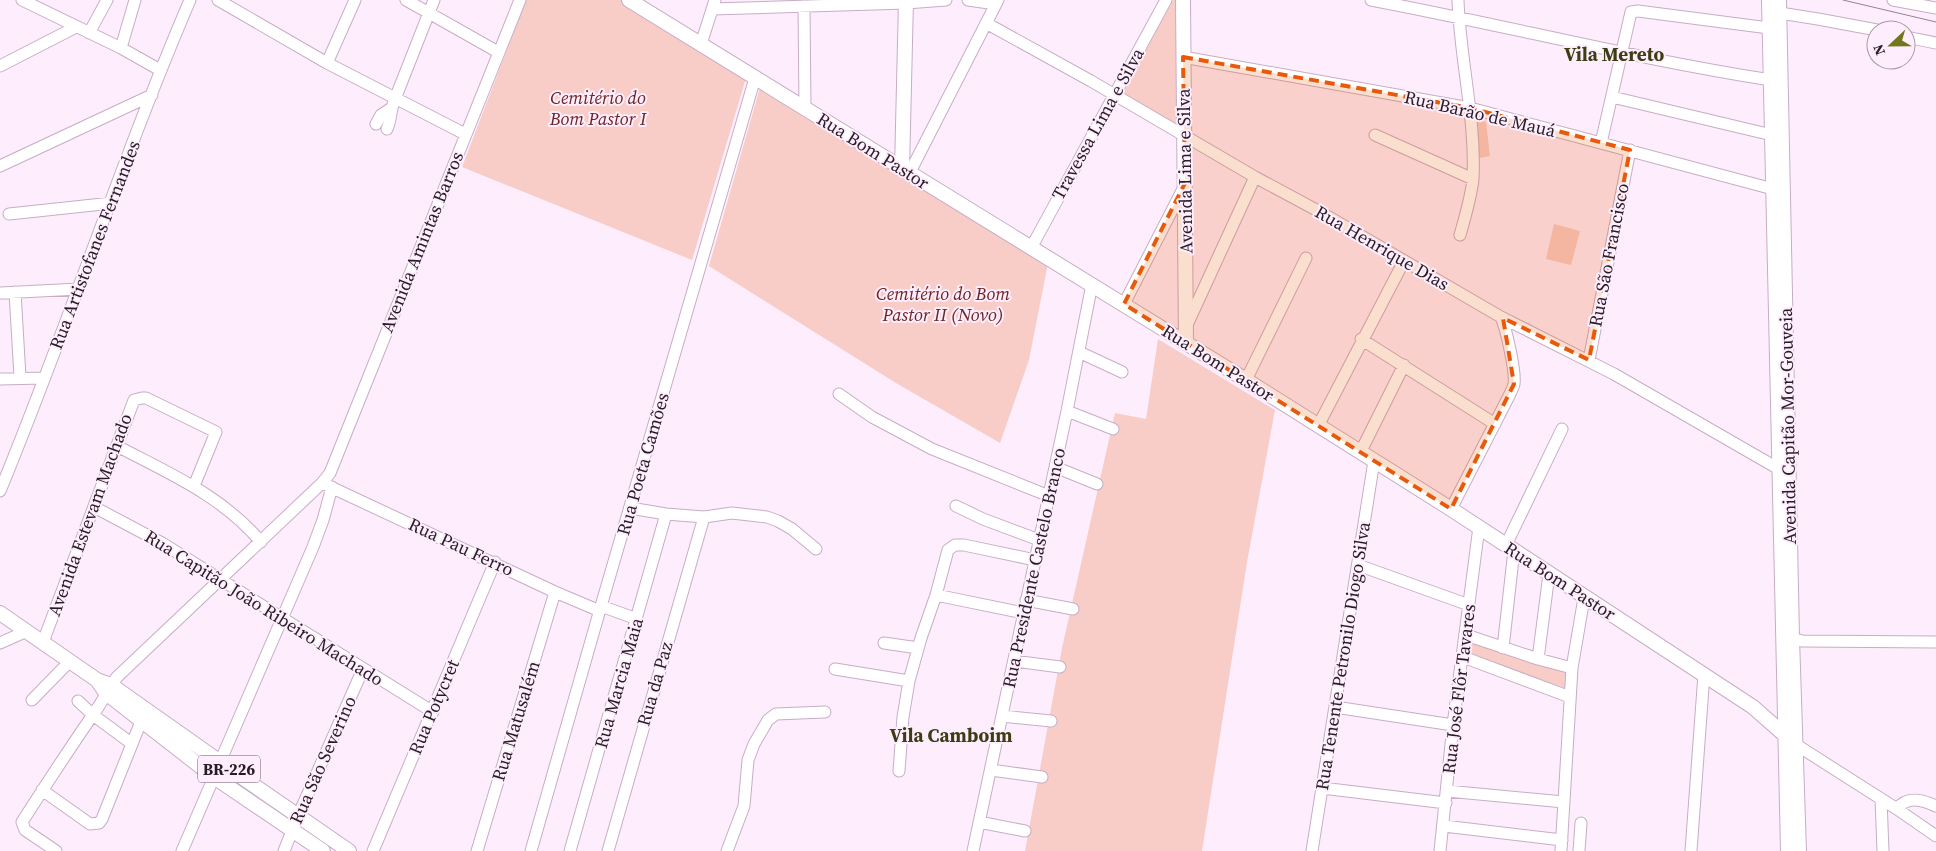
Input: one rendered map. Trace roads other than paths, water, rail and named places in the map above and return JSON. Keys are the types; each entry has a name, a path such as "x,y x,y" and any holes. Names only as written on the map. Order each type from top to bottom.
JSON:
{"main road":[{"name":"Rua Bom Pastor","path":"629,0 1186,342 1451,509 1763,714 1790,739"},
{"name":"Avenida Lima e Silva","path":"1183,0 1186,342"},
{"name":"Avenida Capitão Mor-Gouveia","path":"1769,0 1769,28 1774,71 1790,739 1799,851"},
{"path":"901,1 899,133 902,169"},
{"name":"Avenida Capitão Mor-Gouveia","path":"1780,7 1774,71 1772,135 1779,468 1792,638 1788,851"},
{"name":"BR-226","path":"0,613 144,715 220,762 349,851"},
{"name":"BR-226","path":"144,715 214,777 323,851"}],"street":[{"path":"22,0 121,48 160,70"},
{"path":"89,33 107,0"},
{"path":"121,48 135,0"},
{"name":"Rua Artistofanes Fernandes","path":"0,491 112,203 160,70 190,0"},
{"path":"218,0 327,63 393,104 465,134"},
{"path":"327,63 355,0"},
{"path":"406,0 498,52"},
{"path":"388,129 393,104 434,0"},
{"name":"Avenida Amintas Barros","path":"327,485 330,472 520,0"},
{"path":"701,44 713,4 804,6 946,0"},
{"path":"902,169 997,2 968,0"},
{"name":"Travessa Lima e Silva","path":"1031,248 1166,0"},
{"path":"1371,0 1458,16 1703,69 1774,71"},
{"path":"1458,0 1458,16 1470,108 1473,179 1460,235"},
{"path":"1893,0 1936,8"},
{"path":"804,6 804,108"},
{"path":"1780,7 1818,19 1866,28"},
{"path":"1601,143 1630,14 1638,11 1769,28"},
{"name":"Rua Henrique Dias","path":"986,23 1115,95 1255,177 1322,213 1501,317 1589,360 1779,468"},
{"path":"0,66 76,27"},
{"path":"1916,39 1936,43"},
{"name":"Rua Barão de Mauá","path":"1183,56 1470,108 1773,189"},
{"name":"Rua Poeta Camões","path":"532,851 600,608 755,78"},
{"path":"0,166 152,95"},
{"path":"1612,97 1772,135"},
{"path":"376,124 380,115 393,104"},
{"path":"1375,135 1473,179"},
{"name":"Rua São Francisco","path":"1589,360 1630,150"},
{"path":"1186,326 1255,177"},
{"path":"1124,304 1185,183"},
{"path":"9,214 112,203"},
{"path":"1246,380 1306,258"},
{"path":"1318,426 1361,339 1404,261"},
{"name":"Rua Presidente Castelo Branco","path":"973,851 1067,411 1092,284"},
{"path":"0,293 79,289"},
{"path":"14,292 20,378"},
{"path":"1451,509 1514,384 1505,326 1501,317"},
{"path":"1361,339 1494,424"},
{"path":"1079,352 1122,372"},
{"path":"1360,453 1404,365"},
{"path":"0,379 44,378"},
{"path":"839,394 872,416 932,449 1048,496"},
{"name":"Avenida Estevam Machado","path":"43,642 132,404 138,398 146,398 216,432 194,486"},
{"path":"1067,411 1113,429"},
{"path":"1503,648 1510,548 1562,429"},
{"path":"117,446 194,486 232,511 261,542"},
{"name":"Rua Tenente Petronilo Diogo Silva","path":"1312,851 1335,707 1350,584 1358,565 1374,461"},
{"path":"1055,467 1096,484"},
{"path":"56,851 25,830 22,822 117,677 261,542 327,485"},
{"path":"220,762 313,547 323,520 327,485"},
{"name":"Rua Pau Ferro","path":"327,485 495,562 555,592 600,608 637,618"},
{"path":"956,506 983,519 1039,540"},
{"name":"Rua Capitão João Ribeiro Machado","path":"94,507 162,544 433,712"},
{"path":"630,508 642,512 704,517 726,513 767,518 778,521 792,529 816,549"},
{"name":"Rua Marcia Maia","path":"570,851 666,514"},
{"name":"Rua da Paz","path":"608,851 704,517"},
{"name":"Rua José Flôr Tavares","path":"1440,851 1453,725 1479,528"},
{"path":"898,770 903,717 909,681 948,550 955,545 964,545 1035,560"},
{"name":"Rua Potycret","path":"373,851 495,562"},
{"path":"1358,565 1469,605"},
{"path":"1538,659 1549,574"},
{"name":"Rua Matusalém","path":"477,851 555,592"},
{"path":"936,595 1023,613"},
{"path":"1444,826 1561,846 1572,668 1584,598"},
{"path":"1026,600 1073,609"},
{"path":"0,643 27,631"},
{"path":"1466,635 1538,659 1572,668"},
{"path":"1792,638 1802,641 1936,642"},
{"path":"884,643 918,648"},
{"path":"1463,657 1570,697"},
{"path":"32,700 70,661"},
{"path":"1014,661 1060,666"},
{"name":"Rua São Severino","path":"284,851 363,669"},
{"path":"835,669 909,681"},
{"path":"1691,851 1704,674"},
{"path":"78,701 93,715 131,743"},
{"path":"1335,707 1453,725"},
{"path":"727,851 744,806 748,760 754,744 768,720 776,714 825,712"},
{"path":"42,790 90,824 99,823 144,715"},
{"path":"1002,716 1051,721"},
{"path":"1790,739 1897,808 1936,836"},
{"path":"991,770 1042,777"},
{"path":"182,851 214,777"},
{"path":"1322,788 1446,797 1564,802"},
{"path":"1881,799 1883,851"},
{"path":"1897,808 1900,804 1910,800 1922,801 1936,806"},
{"path":"980,822 1025,831"},
{"path":"1579,851 1581,823"}],"tram line":[{"path":"1843,0 1936,22"}],"district":[{"name":"Vila Mereto","path":"1614,54"},
{"name":"Vila Camboim","path":"951,735"}],"park label":[{"name":"Cemitério do Bom Pastor I","path":"598,108"},
{"name":"Cemitério do Bom Pastor II (Novo)","path":"943,304"}]}
